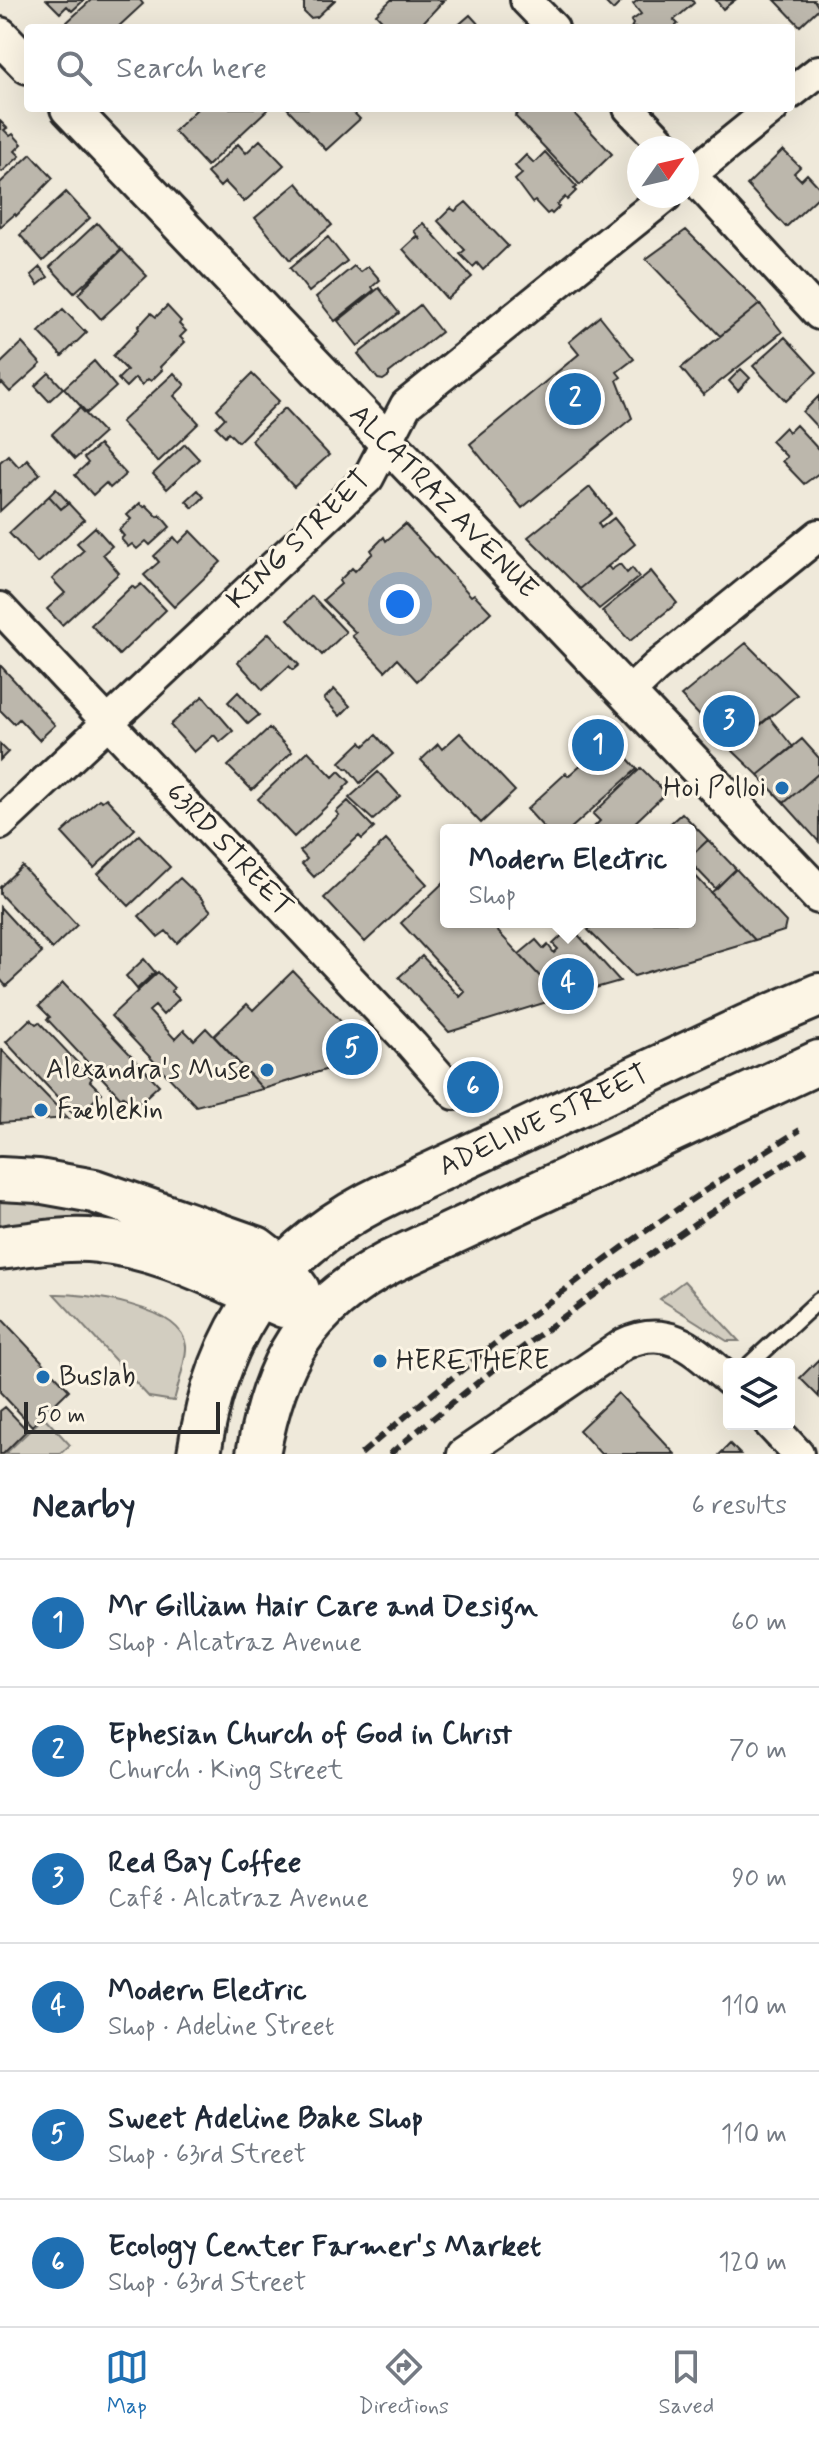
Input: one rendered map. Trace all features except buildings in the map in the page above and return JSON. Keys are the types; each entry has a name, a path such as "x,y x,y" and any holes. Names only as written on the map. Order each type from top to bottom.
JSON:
{"main road":[{"name":"ADELINE STREET","path":"199,1454 212,1389 221,1362 240,1324 270,1282 335,1222 384,1196 819,995"},
{"path":"258,1454 284,1363 315,1319 342,1291 390,1262 819,1062"},
{"path":"0,1179 38,1181 94,1191 256,1248 270,1282"},
{"path":"0,1248 65,1240 96,1240 124,1245 178,1263 270,1282 301,1293 315,1319"}],"street":[{"path":"526,0 549,24"},
{"path":"0,36 24,61"},
{"path":"795,90 819,71"},
{"name":"ALCATRAZ AVENUE","path":"73,112 819,895"},
{"path":"633,112 656,136"},
{"path":"699,172 768,112"},
{"path":"699,179 819,314"},
{"name":"KING STREET","path":"0,824 368,478 406,405 651,208"},
{"path":"627,695 655,668 819,535"},
{"name":"63RD STREET","path":"0,608 455,1094"},
{"path":"463,1454 624,1344 644,1336 665,1336 689,1346 723,1375"},
{"path":"776,1430 798,1454"}],"lane":[{"path":"756,1358 819,1300"}],"shaded area":[{"path":"0,1194 60,1200 234,1262 0,1232"},
{"path":"684,1281 739,1341 727,1341 660,1299"},
{"path":"54,1294 108,1299 130,1305 168,1321 181,1332 186,1346 174,1401 149,1397"},
{"path":"44,1417 70,1445 60,1454 5,1454"}],"railway":[{"path":"361,1454 574,1283 685,1204 800,1130"},
{"path":"390,1454 491,1372 595,1294 701,1219 810,1148"}],"place":[{"name":"Ephesian Church of God in Christ","path":"575,399"},
{"name":"Red Bay Coffee","path":"729,721"},
{"name":"Mr Gilliam Hair Care and Design","path":"598,745"},
{"name":"Hoi Polloi","path":"782,788"},
{"name":"Modern Electric","path":"568,984"},
{"name":"Sweet Adeline Bake Shop","path":"352,1049"},
{"name":"Alexandra's Muse","path":"267,1070"},
{"name":"Ecology Center Farmer's Market","path":"473,1087"},
{"name":"Fæblekin","path":"41,1110"},
{"name":"HERETHERE","path":"380,1361"},
{"name":"Buslab","path":"43,1377"}]}
